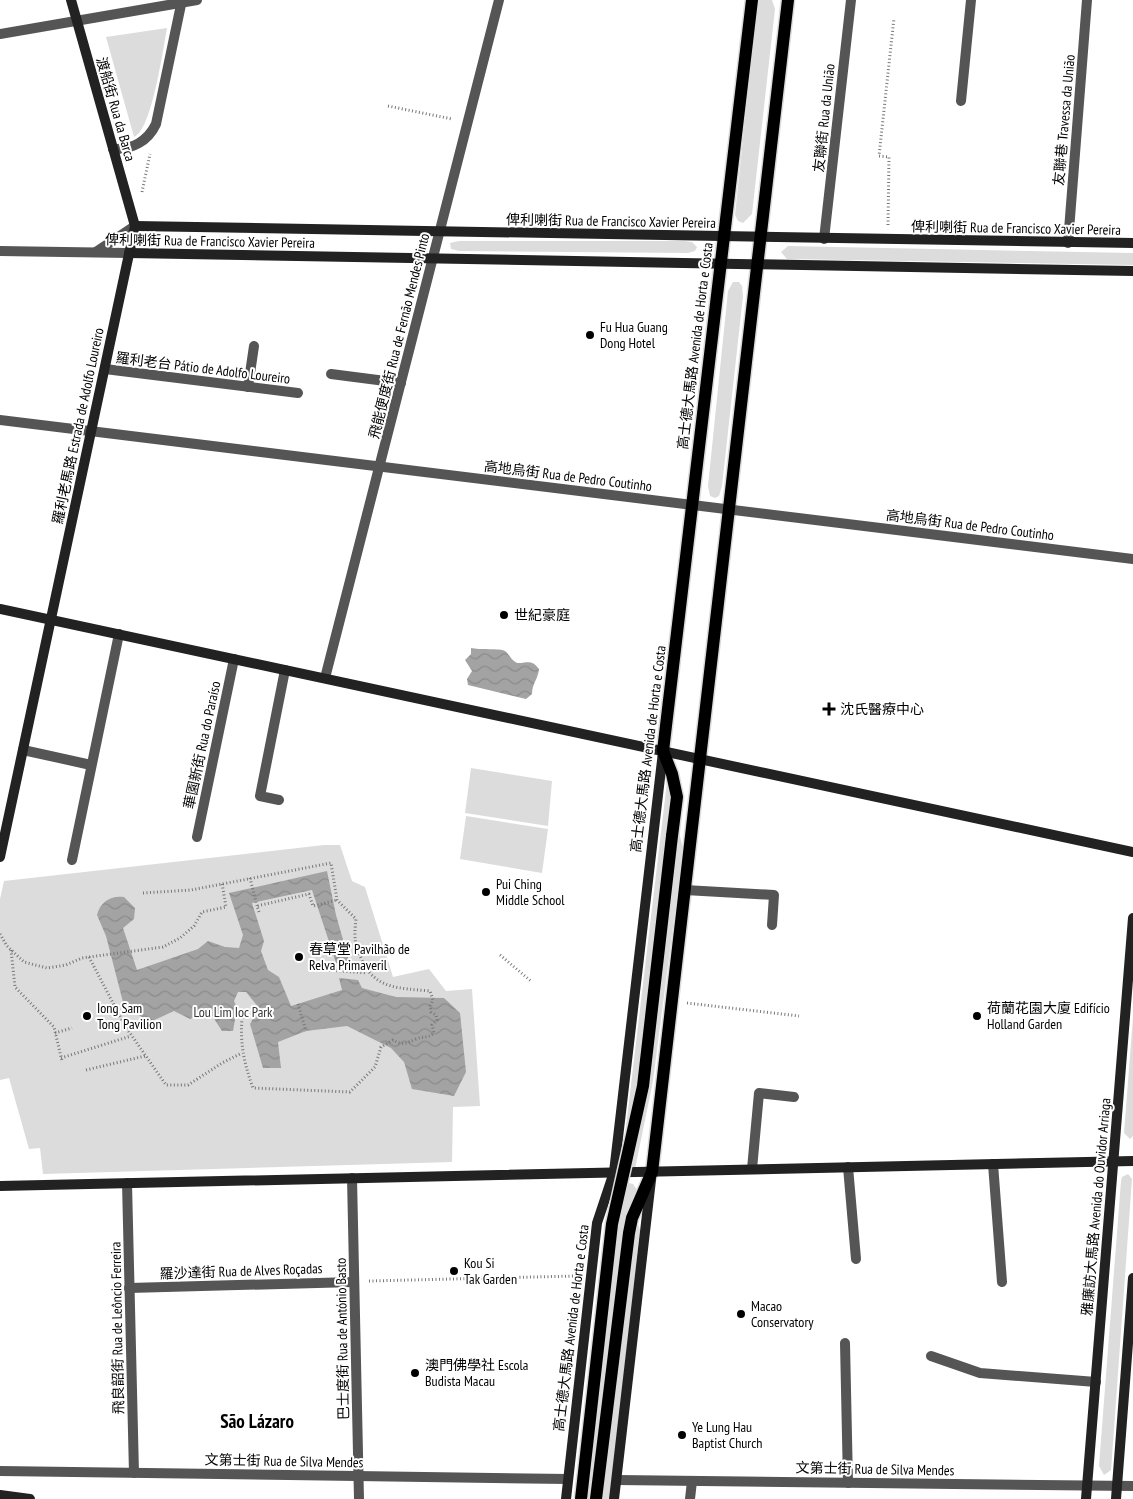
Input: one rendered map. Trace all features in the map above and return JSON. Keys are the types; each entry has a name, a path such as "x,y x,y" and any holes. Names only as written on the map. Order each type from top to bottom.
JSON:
{"main road":[{"name":"高士德大馬路 Avenida de Horta e Costa","path":"663,751 722,237 752,0"},
{"path":"596,1499 629,1233 632,1218 652,1172 788,0"},
{"path":"581,1499 612,1224 643,1086 677,797 672,774 663,751"}],"street":[{"name":"渡船街 Rua da Barca","path":"71,0 135,226"},
{"path":"0,34 182,1 197,0"},
{"name":"飛能便度街 Rua de Fernão Mendes Pinto","path":"325,678 499,0"},
{"name":"友聯街 Rua da União","path":"824,239 851,0"},
{"path":"961,101 972,0"},
{"name":"友聯巷 Travessa da União","path":"1068,243 1087,0"},
{"path":"113,149 131,147 141,142 153,130 158,117 182,1"},
{"name":"俾利喇街 Rua de Francisco Xavier Pereira","path":"96,252 135,226 1133,243"},
{"name":"羅利老馬路 Estrada de Adolfo Loureiro","path":"0,857 135,226"},
{"name":"俾利喇街 Rua de Francisco Xavier Pereira","path":"0,251 1133,271"},
{"path":"248,387 254,346"},
{"name":"羅利老台 Pátio de Adolfo Loureiro","path":"104,369 298,393"},
{"path":"331,374 401,383"},
{"name":"高地烏街 Rua de Pedro Coutinho","path":"0,420 1133,559"},
{"path":"0,609 1133,852"},
{"path":"72,860 119,634"},
{"name":"華園新街 Rua do Paraíso","path":"198,837 234,659"},
{"path":"279,800 260,796 285,670"},
{"path":"23,750 91,765"},
{"name":"高士德大馬路 Avenida de Horta e Costa","path":"566,1499 597,1223 614,1172 663,751"},
{"path":"685,890 774,895 772,925"},
{"name":"雅廉訪大馬路 Avenida do Ouvidor Arriaga","path":"1086,1499 1133,918"},
{"path":"752,1170 759,1093 794,1097"},
{"path":"0,1186 1133,1161"},
{"path":"993,1164 1002,1282"},
{"path":"848,1167 856,1259"},
{"path":"614,1499 652,1172"},
{"name":"巴士度街 Rua de António Basto","path":"352,1178 359,1499"},
{"name":"飛良韶街 Rua de Leôncio Ferreira","path":"127,1183 134,1473"},
{"path":"1116,1499 1133,1278"},
{"name":"羅沙達街 Rua de Alves Roçadas","path":"130,1288 354,1282"},
{"path":"845,1343 848,1483"},
{"path":"931,1356 980,1373 1096,1382"},
{"name":"文第士街 Rua de Silva Mendes","path":"0,1471 568,1479"},
{"name":"文第士街 Rua de Silva Mendes","path":"617,1480 1133,1486"},
{"path":"690,1499 692,1481"},
{"path":"0,1495 30,1499"}],"path":[{"path":"888,240 889,157 879,156 894,18"},
{"path":"388,106 467,122"},
{"path":"135,226 158,117"},
{"path":"143,893 191,890 331,863 337,900 356,918 354,941 368,973 376,980 397,987 430,992 433,1000 430,1006 431,1012 436,1015 437,1020 432,1025 434,1033 427,1038 417,1038 408,1044 401,1044 393,1040 381,1047 375,1067 350,1092 253,1088 242,1053 240,1029 243,1010"},
{"path":"250,878 258,912"},
{"path":"0,934 11,950 24,962 47,968 66,965 89,957 163,947 180,938 194,926 202,912 226,907 222,883"},
{"path":"257,906 309,894 312,906 337,900"},
{"path":"11,950 15,987 54,1027 61,1059 131,1036"},
{"path":"500,955 532,982"},
{"path":"89,957 131,1036 166,1085 188,1085 222,1063 242,1053"},
{"path":"329,970 368,973"},
{"path":"672,1001 798,1016"},
{"path":"298,1004 306,1031"},
{"path":"55,1032 72,1028"},
{"path":"86,1070 145,1056"},
{"path":"354,1282 562,1276"}],"green space":[{"path":"759,0 772,0 775,9 752,214 743,223 738,221 735,215"},
{"path":"167,28 160,70 151,105 146,120 134,137 106,37"},
{"path":"459,241 684,241 692,242 697,247 695,251 688,253 459,251 451,249 450,243"},
{"path":"788,246 1133,253 1133,265 787,259 781,252"},
{"path":"733,282 739,282 742,286 743,296 722,486 719,496 715,498 710,496 708,486 728,291"},
{"path":"471,768 552,781 548,826 465,813"},
{"path":"667,782 683,849 653,1081 635,1169 621,1169"},
{"path":"466,816 548,829 542,873 460,859"},
{"name":"Lou Lim Ioc Park","path":"324,845 340,845 352,881 365,887 393,977 429,969 446,991 472,989 480,1106 453,1107 452,1162 43,1174 40,1148 29,1149 9,1078 0,1080 0,899 4,881"},
{"path":"1133,1017 1133,1136 1130,1139 1124,1133"},
{"path":"1128,1174 1132,1179 1111,1470 1104,1475 1099,1466 1121,1181 1122,1177"},
{"path":"625,1182 633,1184 637,1190 633,1211 640,1230 610,1499 578,1499 603,1310"}],"water":[{"path":"471,648 502,650 517,663 529,662 534,664 539,669 532,694 526,699 468,685 467,679 472,671 465,660 471,654"},
{"path":"327,871 336,915 350,964 336,963 312,890 252,903 264,941 261,951 268,970 279,977 291,1006 342,990 339,978 358,980 362,988 396,997 444,998 460,1013 466,1072 454,1096 412,1089 404,1062 391,1048 347,1026 306,1031 278,1042 281,1068 263,1068 250,1024 259,1008 246,992 238,992 234,1001 237,1008 233,1031 222,1031 209,1011 190,1019 174,1011 150,1022 124,1006 106,936 97,915 98,910 107,900 115,897 124,897 135,908 134,919 123,928 137,970 198,949 208,941 225,947 239,948 243,935 229,893"}],"place":[{"name":"Fu Hua Guang Dong Hotel","path":"590,335"},
{"name":"世紀豪庭","path":"504,615"},
{"name":"沈氏醫療中心","path":"829,709"},
{"name":"Pui Ching Middle School","path":"486,892"},
{"name":"春草堂 Pavilhão de Relva Primaveril","path":"299,957"},
{"name":"Iong Sam Tong Pavilion","path":"87,1016"},
{"name":"荷蘭花園大廈 Edifício Holland Garden","path":"977,1016"},
{"name":"Kou Si Tak Garden","path":"454,1271"},
{"name":"Macao Conservatory","path":"741,1314"},
{"name":"澳門佛學社 Escola Budista Macau","path":"415,1373"},
{"name":"Ye Lung Hau Baptist Church","path":"682,1435"}],"district":[{"name":"São Lázaro","path":"257,1421"}]}
